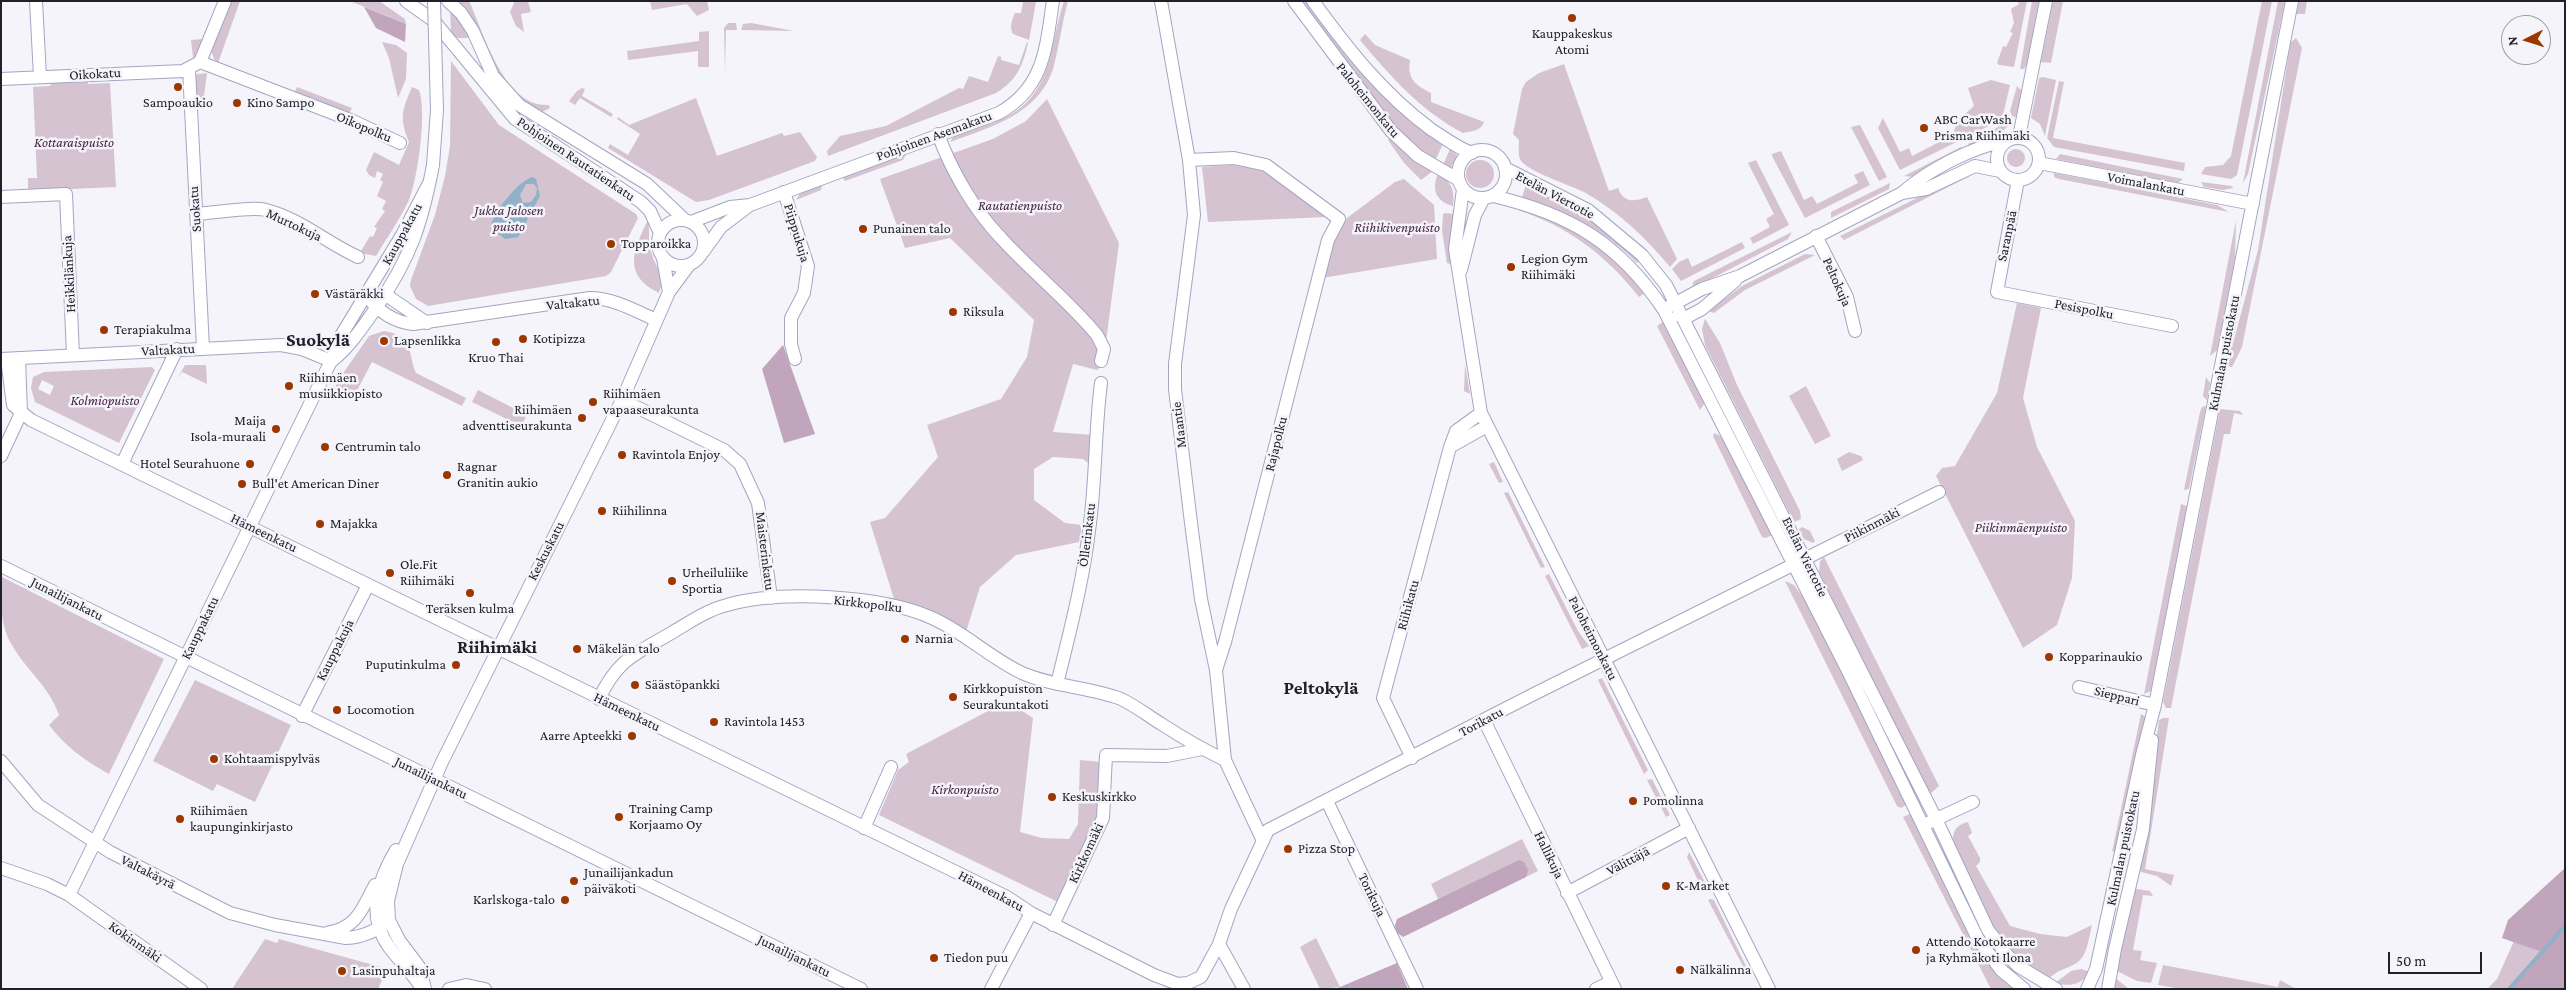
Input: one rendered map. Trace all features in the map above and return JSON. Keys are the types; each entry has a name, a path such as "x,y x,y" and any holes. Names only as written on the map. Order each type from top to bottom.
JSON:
{"street":[{"path":"36,1 40,77"},
{"path":"195,66 225,1"},
{"name":"Pohjoinen Rautatienkatu","path":"406,1 434,21 515,119 641,202 650,211 660,233"},
{"name":"Kauppakatu","path":"331,361 349,346 386,295 416,239 423,217 433,165 436,110 434,1"},
{"name":"Pohjoinen Rautatienkatu","path":"448,1 461,13 473,31 493,76 519,105 646,184 688,221"},
{"name":"Maantie","path":"1161,1 1189,160 1194,216 1176,350 1175,389 1201,599 1216,670 1225,760 1263,841"},
{"name":"Paloheimonkatu","path":"1294,1 1391,131 1418,156 1461,185 1455,249 1481,413 1770,989"},
{"name":"Paloheimonkatu","path":"1313,1 1359,62 1383,89 1416,118 1449,142 1472,153"},
{"path":"2019,137 2046,1"},
{"name":"Kulmalan puistokatu","path":"2087,989 2096,969 2142,755 2156,705 2292,1"},
{"name":"Pohjoinen Asemakatu","path":"688,221 730,208 750,205 999,113 1023,97 1037,76 1053,2"},
{"name":"Oikokatu","path":"1,79 195,66"},
{"name":"Oikopolku","path":"195,66 353,121 400,142"},
{"name":"Suokatu","path":"195,66 196,214 203,348"},
{"path":"938,134 965,187 999,236 1098,335 1104,350 1100,361"},
{"path":"1664,310 1702,289 1740,276 1902,193 1919,178 1990,144 2019,137 2029,141 2035,147 2039,163 2030,176 2018,180 2006,177 2000,171 1996,154 2006,141"},
{"path":"1480,150 1490,152 1501,160 1505,168 1506,177 1503,186 1488,197 1474,197 1461,185 1461,162 1472,153 1480,150"},
{"name":"Rajapolku","path":"1189,160 1234,158 1266,165 1339,220 1328,240 1225,642 1216,670"},
{"name":"Voimalankatu","path":"2039,163 2253,204"},
{"path":"1902,193 1926,189 1975,166 2000,171"},
{"name":"Etelän Viertotie","path":"1505,168 1588,210 1610,226 1654,268 1685,318 1936,819 1988,930 1997,944 2018,966 2056,989"},
{"name":"Saranpää","path":"1997,292 2018,180"},
{"name":"Kauppakatu","path":"69,895 331,361 339,339 417,208 428,185"},
{"name":"Piippukuja","path":"784,192 808,266 808,278 804,293 791,318 791,344 795,359"},
{"name":"Heikkilänkuja","path":"1,197 66,194 73,355"},
{"name":"Paloheimonkatu","path":"1460,273 1475,215 1488,197"},
{"name":"Etelän Viertotie","path":"1488,197 1517,200 1546,210 1590,233 1628,264 1641,278 1664,310 1924,825 1978,939 1989,957 2014,982 2024,989"},
{"name":"Pohjoinen Asemakatu","path":"703,252 721,227 750,205"},
{"name":"Murtokuja","path":"196,214 264,209 320,234 332,245 358,257"},
{"path":"663,258 675,265 689,265 703,252 704,238 701,232 688,221 671,222 660,233 658,246 663,258 669,292"},
{"name":"Peltokuja","path":"1816,236 1847,297 1855,331"},
{"name":"Keskuskatu","path":"381,922 392,880 420,809 497,648 622,400 669,292 689,265"},
{"path":"1664,310 1685,318 1702,310 1740,276"},
{"name":"Pesispolku","path":"1997,292 2172,326"},
{"path":"366,295 386,295 427,323"},
{"name":"Valtakatu","path":"366,295 376,308 403,323 427,323 590,298 613,301 656,320"},
{"name":"Valtakatu","path":"9,359 281,345 302,349 331,361"},
{"path":"122,464 177,349"},
{"path":"1,456 21,413 9,359"},
{"name":"Öllerinkatu","path":"1057,684 1081,582 1090,524 1095,431 1101,382"},
{"name":"Maisterinkatu","path":"622,400 724,450 740,464 758,503 771,598"},
{"name":"Hämeenkatu","path":"21,413 599,699 1007,897 1030,913 1154,975 1178,984 1188,983 1201,977 1220,944"},
{"name":"Riihikatu","path":"1412,758 1382,698 1450,447 1456,431 1481,413"},
{"path":"1450,447 1487,426"},
{"name":"Piikinmäki","path":"1805,558 1939,492"},
{"name":"Torikatu","path":"1220,944 1231,909 1271,828 1805,558"},
{"name":"Junailijankatu","path":"1,566 302,716 861,989"},
{"name":"Kauppakuja","path":"302,716 368,585"},
{"name":"Kirkkopolku","path":"599,699 610,676 626,660 703,614 728,604 771,598 833,598 906,608 948,626 1022,672 1057,684 1098,692 1135,706 1202,749 1225,760"},
{"name":"Sieppari","path":"2079,687 2156,705"},
{"name":"Kulmalan puistokatu","path":"2108,989 2114,949 2143,829 2156,705"},
{"name":"Hallikuja","path":"1484,720 1613,985"},
{"name":"Kirkkomäki","path":"1053,925 1103,818 1106,755 1166,756 1202,749"},
{"name":"Valtakäyrä","path":"1,761 38,805 94,844 230,913 336,937 356,937 381,922"},
{"path":"864,828 891,767"},
{"name":"Torikuja","path":"1327,801 1417,989"},
{"path":"1924,825 1973,802"},
{"name":"Keskuskatu","path":"381,922 376,897 383,872 420,809"},
{"name":"Välittäjä","path":"1567,893 1689,828"},
{"name":"Kokinmäki","path":"1,868 47,884 69,895 201,989"},
{"path":"355,921 383,872"},
{"path":"991,989 1030,913"},
{"path":"322,934 336,931 355,921 381,922 390,948 424,989"},
{"path":"1220,944 1244,989"},
{"path":"1596,989 1613,985"},
{"path":"449,989 466,986 485,989"}],"green space":[{"path":"230,1 240,1 218,63 214,59 211,50"},
{"path":"350,1 379,1 405,19 406,24"},
{"path":"455,1 469,1 489,49 508,82 520,95 533,103 549,105 550,108 540,113 508,89"},
{"path":"515,1 528,1 531,12 521,14 524,32 516,26 510,12"},
{"path":"650,1 707,1 709,10 697,16 687,4 652,10"},
{"path":"1015,1 1036,2 1029,40 1013,34 1011,26 1013,18 1015,13 1021,13 1023,2"},
{"path":"1064,1 1068,1 1053,69 1046,85 1036,98 1011,117 981,131 950,142 953,137 1010,115 1024,105 1035,93 1048,64"},
{"path":"1299,1 1308,1 1368,81 1399,111 1443,144 1435,161 1412,145 1394,128"},
{"path":"2018,1 2027,1 2014,67 1999,65 1997,63 2003,46 2006,47 2013,33 2010,32 2014,23 2011,9 2019,4"},
{"path":"2032,1 2039,1 2027,64 2024,69 2020,69"},
{"path":"2053,1 2063,1 2051,63 2041,62"},
{"path":"2262,1 2272,1 2237,175 2231,179 2201,174 2205,167 2223,165 2231,156"},
{"path":"2278,1 2285,1 2248,174 2243,183"},
{"path":"2299,1 2307,1 2305,14 2296,14"},
{"path":"450,7 470,36 468,38 458,38 451,34"},
{"path":"728,23 736,23 737,30 726,30 725,73 724,28"},
{"path":"751,23 794,31 741,30 743,24"},
{"path":"709,31 709,67 698,67 698,51 628,60 627,51 699,41 699,32"},
{"path":"1365,34 1375,45 1410,60 1409,67 1413,81 1431,93 1431,102 1484,122 1483,125 1476,130 1463,133 1433,114 1407,92 1371,53 1360,40"},
{"path":"2296,38 2302,48 2242,347 2232,367 2227,366 2258,250 2289,52 2291,42"},
{"path":"203,39 198,53 193,58 191,40"},
{"path":"382,42 396,45 407,53 406,79 398,98 389,58"},
{"path":"1027,42 1024,59 1018,72 1009,83 996,93 828,156 827,151 840,136 886,126 959,88 963,89 969,76 988,82 998,56 1001,57 1001,60 1019,65"},
{"name":"Jukka Jalosen puisto","path":"451,61 499,125 636,214 638,218 611,272 606,276 428,306 416,299 410,286 411,280 435,215 450,146"},
{"path":"1564,64 1609,191 1618,188 1626,199 1630,200 1647,197 1677,259 1670,267 1620,216 1584,192 1534,170 1520,160 1519,140 1513,134 1522,89 1526,82 1539,73"},
{"path":"207,73 203,104 197,106 195,77 197,74"},
{"path":"2039,78 2056,80 2045,136 2040,124 2031,118"},
{"name":"Kottaraispuisto","path":"87,80 88,84 110,83 116,187 28,191 28,178 37,178 33,87 50,86 53,81"},
{"path":"1991,80 2010,85 2003,115 1989,126 1900,170 1878,128 1883,118 1900,152 1909,148 1912,156 1953,135 1957,121 1974,106 1968,88"},
{"path":"2059,81 2064,82 2053,138 2185,163 2184,171 2054,147 2047,138"},
{"path":"2017,86 2022,91 2016,117 2012,116 2010,111"},
{"path":"297,87 352,108 349,114 294,93"},
{"path":"412,87 419,90 422,128 418,161 409,200 376,256 360,253 370,236 373,237 377,228 374,227 385,211 382,209 386,201 377,196 383,182 380,180 383,174 377,171 375,178 369,175 366,170 374,152 399,165 409,142 404,127 403,114"},
{"path":"582,88 585,89 582,96 613,114 611,117 580,98 575,105 569,101"},
{"path":"696,98 717,156 782,133 784,136 800,132 817,157 815,161 709,200 696,202 608,148 610,144 628,155 640,134 617,119 618,117 629,125"},
{"name":"Rautatienpuisto","path":"1047,99 1119,243 1103,364 1097,370 1073,364 1053,432 1093,435 1091,465 1083,459 1053,457 1034,469 1034,500 1065,523 1082,525 1079,542 1016,555 980,587 966,632 929,610 894,599 870,522 885,518 938,457 927,425 1001,399 1027,357 1034,320 950,238 905,248 880,179 993,139 1026,121"},
{"path":"2007,122 2012,123 1999,134 1971,149 1968,144"},
{"path":"1860,125 1887,177 1879,181 1851,127"},
{"path":"1390,138 1413,158 1433,171 1421,180 1404,163 1388,140"},
{"path":"1961,147 1964,152 1914,177 1904,176"},
{"path":"1450,149 1457,155 1450,169 1443,165"},
{"path":"2012,149 2020,149 2025,154 2023,165 2012,167 2007,162 2007,154"},
{"path":"1781,151 1804,200 1812,196 1817,204 1858,183 1854,175 1863,171 1870,185 1805,218 1772,156 1772,154"},
{"path":"906,154 903,160 845,181 842,177"},
{"path":"2060,154 2183,179 2178,183 2056,159"},
{"path":"1480,160 1490,164 1494,174 1490,184 1480,188 1470,184 1466,174 1470,164"},
{"path":"1756,160 1789,225 1753,244 1750,238 1770,227 1766,219 1774,214 1748,163"},
{"path":"1232,165 1261,170 1328,217 1208,222 1202,167"},
{"path":"1972,171 1970,176 1844,240 1840,236"},
{"path":"2054,173 2217,205 2229,212 2059,179 2054,177"},
{"path":"1438,174 1447,180 1452,187 1453,206 1442,201 1436,194 1435,185"},
{"name":"Riihikivenpuisto","path":"1404,179 1434,205 1437,259 1322,278 1335,232 1347,218 1395,182"},
{"path":"2201,182 2232,186 2233,188 2223,190 2204,187"},
{"path":"1890,183 1889,189 1831,218 1831,212"},
{"path":"822,185 821,190 796,200 800,193"},
{"path":"1526,185 1591,218 1640,260 1637,263 1598,231 1584,223 1522,197"},
{"path":"1519,206 1571,228 1617,261 1645,293 1639,297 1600,255 1554,225 1518,210"},
{"path":"1443,214 1453,214 1450,264 1447,263 1442,231"},
{"path":"648,220 650,248 661,280 659,293 647,286 635,270 635,252"},
{"path":"2236,220 2235,259 2217,350 2210,356"},
{"path":"1792,232 1788,239 1701,284 1692,285 1694,281"},
{"path":"1742,242 1745,248 1681,281 1672,269 1679,262 1688,258 1692,267"},
{"path":"1805,254 1815,255 1745,290 1714,313 1708,311 1742,286"},
{"name":"Piikinmäenpuisto","path":"2017,303 2041,308 2023,398 2037,447 2075,521 2072,578 2057,625 2023,648 1936,476 1942,468 1955,466 1997,393"},
{"path":"1705,319 1720,343 1737,385 1800,511 1801,519 1794,522 1705,345 1702,329"},
{"path":"1664,321 1703,399 1704,404 1700,410 1657,326"},
{"path":"384,331 394,333 405,341 416,373 466,398 462,406 372,362 353,398 346,399 334,393 337,382 369,336"},
{"path":"1465,364 1470,394 1464,391"},
{"path":"185,365 206,365 207,384 182,372 177,380"},
{"name":"Kolmiopuisto","path":"152,367 155,370 119,443 35,402 31,388 33,377 44,372","holes":["42,380 54,386 50,395 38,389"]},
{"path":"2206,377 2210,383 2207,400 2203,396"},
{"path":"1806,386 1831,436 1815,444 1789,396"},
{"path":"478,390 527,415 521,426 472,402"},
{"path":"2206,406 2189,489 2184,490 2200,412 2202,407"},
{"path":"2220,409 2240,411 2243,415 2234,413 2230,434 2224,434 2171,708 2166,708 2163,702"},
{"path":"1714,433 1723,437 1772,535 1766,538 1762,537 1713,436"},
{"path":"1849,452 1861,456 1863,460 1842,471 1837,459"},
{"path":"1494,462 1503,482 1499,483 1489,464"},
{"path":"1508,492 1545,567 1541,568 1504,493"},
{"path":"2181,504 2187,506 2151,691 2144,694"},
{"path":"1802,527 1810,531 1815,541 1813,543 1804,539 1798,530"},
{"path":"1824,557 1939,786 1930,794 1819,572 1820,561"},
{"path":"1549,574 1578,631 1589,646 1582,649 1545,576"},
{"path":"2,577 164,659 109,774 76,753 49,725 59,715 55,705 18,654 5,629 1,603"},
{"path":"1785,581 1794,585 1805,600 1907,802 1901,808 1897,806"},
{"path":"1602,678 1648,770 1644,774 1598,680"},
{"path":"195,680 291,725 255,802 217,784 213,791 153,761"},
{"name":"Kirkonpuisto","path":"1007,701 1033,718 1020,832 1042,838 1069,839 1078,824 1080,760 1101,762 1099,817 1058,902 879,815 898,770 909,762 906,754"},
{"path":"2141,714 2146,717 2117,850 2112,852"},
{"path":"2169,718 2145,869 2174,875 2171,886 2157,876 2141,872 2139,867 2159,720"},
{"path":"1652,779 1670,815 1666,817 1647,780"},
{"path":"1912,813 1976,943 2000,978 2014,989 1991,989 1903,817"},
{"path":"1968,822 1972,833 1968,836 1980,858 1980,862 1976,866 2010,926 2040,934 2067,937 2092,925 2085,951 2078,962 2056,973 2048,980 2019,961 1992,928 1954,846 1953,837 1955,830 1960,825"},
{"path":"1522,839 1538,871 1446,916 1431,884"},
{"path":"1689,852 1707,886 1706,890 1703,891 1687,857"},
{"path":"2134,890 2150,891 2153,896 2143,895 2133,950 2142,951 2140,960 2157,963 2151,983 2137,981 2115,970"},
{"path":"1708,900 1714,900 1747,968 1745,970"},
{"path":"1316,938 1340,987 1320,989 1300,947"},
{"path":"265,939 277,943 279,939 381,967 385,974 378,989 232,989"},
{"path":"2514,941 2542,952 2509,989 2487,989 2497,979"},
{"path":"2163,965 2278,987 2280,980 2296,989 2182,989 2158,985"},
{"path":"2081,969 2090,972 2083,980 2070,985 2055,983 2071,971"},
{"path":"2114,977 2129,989 2115,989"}],"shaded area":[{"path":"364,7 406,24 405,42 376,28"},
{"path":"783,345 815,434 784,443 762,369"},
{"path":"1519,860 1524,862 1528,870 1526,877 1403,937 1396,932 1395,925 1397,919"},
{"path":"2565,868 2565,989 2509,989 2542,952 2502,938 2508,920"},
{"path":"1397,963 1408,989 1335,989 1340,987"}],"water":[{"path":"533,177 536,179 540,196 518,237 505,239 491,228 492,222 507,198 527,179","holes":["526,184 534,184 537,188 536,195 531,202 523,203 520,195"]}],"waterway":[{"path":"2509,989 2565,926"}],"place":[{"name":"Kauppakeskus Atomi","path":"1572,18"},
{"name":"Sampoaukio","path":"178,87"},
{"name":"Kino Sampo","path":"237,103"},
{"name":"ABC CarWash Prisma Riihimäki","path":"1924,128"},
{"name":"Punainen talo","path":"863,229"},
{"name":"Topparoikka","path":"611,244"},
{"name":"Legion Gym Riihimäki","path":"1511,267"},
{"name":"Västäräkki","path":"315,294"},
{"name":"Riksula","path":"953,312"},
{"name":"Terapiakulma","path":"104,330"},
{"name":"Kotipizza","path":"523,339"},
{"name":"Lapsenlikka","path":"384,341"},
{"name":"Kruo Thai","path":"496,342"},
{"name":"Riihimäen musiikkiopisto","path":"289,386"},
{"name":"Riihimäen vapaaseurakunta","path":"593,402"},
{"name":"Riihimäen adventtiseurakunta","path":"582,418"},
{"name":"Maija Isola-muraali","path":"276,429"},
{"name":"Centrumin talo","path":"325,447"},
{"name":"Ravintola Enjoy","path":"622,455"},
{"name":"Hotel Seurahuone","path":"250,464"},
{"name":"Ragnar Granitin aukio","path":"447,475"},
{"name":"Bull'et American Diner","path":"242,484"},
{"name":"Riihilinna","path":"602,511"},
{"name":"Majakka","path":"320,524"},
{"name":"Ole.Fit Riihimäki","path":"390,573"},
{"name":"Urheiluliike Sportia","path":"672,581"},
{"name":"Teräksen kulma","path":"470,593"},
{"name":"Narnia","path":"905,639"},
{"name":"Mäkelän talo","path":"577,649"},
{"name":"Kopparinaukio","path":"2049,657"},
{"name":"Puputinkulma","path":"456,665"},
{"name":"Säästöpankki","path":"635,685"},
{"name":"Kirkkopuiston Seurakuntakoti","path":"953,697"},
{"name":"Locomotion","path":"337,710"},
{"name":"Ravintola 1453","path":"714,722"},
{"name":"Aarre Apteekki","path":"632,736"},
{"name":"Kohtaamispylväs","path":"214,759"},
{"name":"Keskuskirkko","path":"1052,797"},
{"name":"Pomolinna","path":"1633,801"},
{"name":"Training Camp Korjaamo Oy","path":"619,817"},
{"name":"Riihimäen kaupunginkirjasto","path":"180,819"},
{"name":"Pizza Stop","path":"1288,849"},
{"name":"Junailijankadun päiväkoti","path":"574,881"},
{"name":"K-Market","path":"1666,886"},
{"name":"Karlskoga-talo","path":"565,900"},
{"name":"Attendo Kotokaarre ja Ryhmäkoti Ilona","path":"1916,950"},
{"name":"Tiedon puu","path":"934,958"},
{"name":"Nälkälinna","path":"1680,970"},
{"name":"Lasinpuhaltaja","path":"342,971"}],"district":[{"name":"Suokylä","path":"318,340"},
{"name":"Riihimäki","path":"497,647"},
{"name":"Peltokylä","path":"1321,688"}]}
